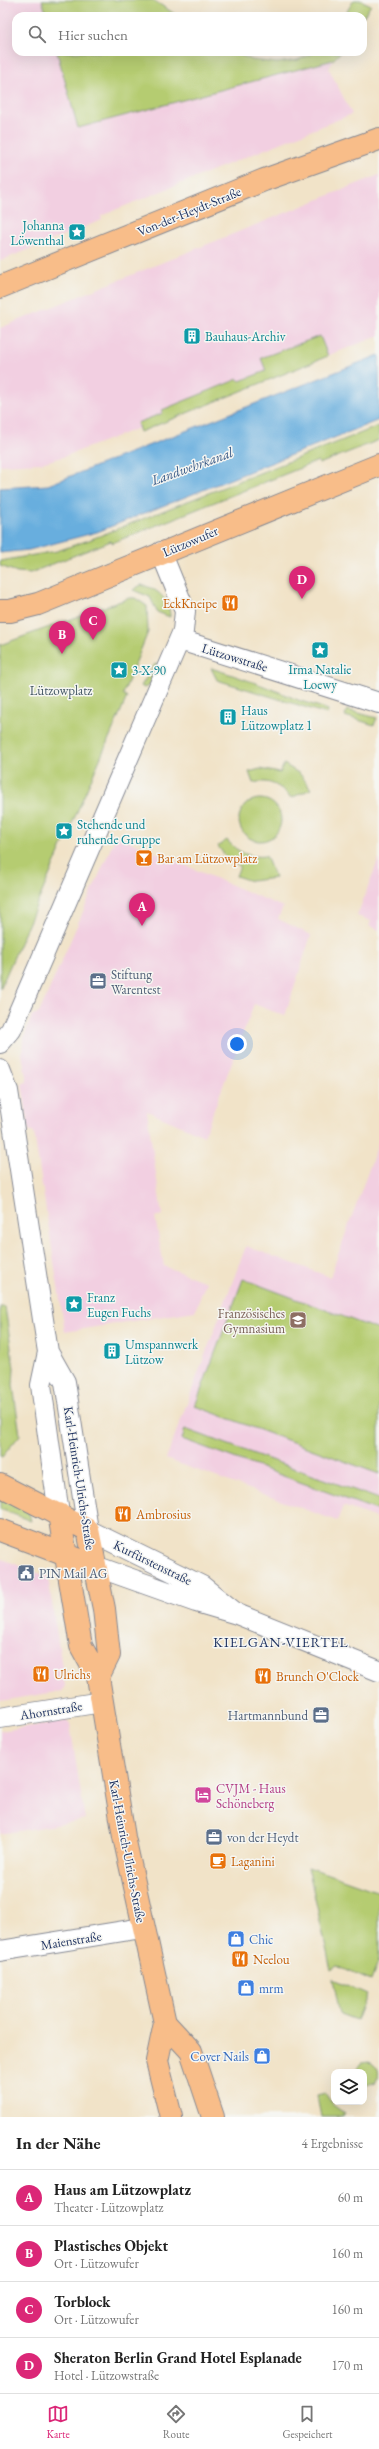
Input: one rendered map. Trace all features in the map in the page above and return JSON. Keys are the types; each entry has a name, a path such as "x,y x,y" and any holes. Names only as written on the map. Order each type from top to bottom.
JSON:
{"main road":[{"name":"Von-der-Heydt-Straße","path":"0,287 264,180 379,139"},
{"name":"Lützowufer","path":"3,612 38,604 161,552 379,465"},
{"name":"Kurfürstenstraße","path":"0,1485 88,1530"},
{"name":"Karl-Heinrich-Ulrichs-Straße","path":"59,1514 81,1646 98,1677 124,1837 142,1928 164,2023 157,2061 171,2117"},
{"name":"Kurfürstenstraße","path":"0,1530 95,1566"},
{"name":"Karl-Heinrich-Ulrichs-Straße","path":"88,1530 104,1609 109,1655 98,1677"},
{"path":"164,2023 191,2051 213,2117"}],"street":[{"path":"0,1043 11,1030 185,626 185,611 161,552"},
{"name":"Lützowstraße","path":"180,640 379,702"},
{"name":"Karl-Heinrich-Ulrichs-Straße","path":"0,1070 8,1091 48,1352 65,1382 88,1530"},
{"name":"Karl-Heinrich-Ulrichs-Straße","path":"48,1352 41,1384 59,1514"},
{"name":"Kurfürstenstraße","path":"88,1530 136,1551 202,1586 237,1614"},
{"name":"Kurfürstenstraße","path":"95,1566 196,1602 237,1614 379,1671"},
{"name":"Ahornstraße","path":"0,1718 102,1702"},
{"name":"Maienstraße","path":"0,1951 142,1928"}],"shaded area":[{"path":"0,0 42,0 46,12 12,12 12,56 58,56 79,128 333,60 329,69 352,114 115,210 101,216 102,220 0,261"},
{"path":"379,175 379,336 63,457 41,463 0,465 0,328"},
{"path":"116,836 283,907 278,919 311,935 285,1016 254,1004 204,1136 147,1111 162,1215 155,1217 164,1266 206,1282 195,1311 65,1332 34,1133 29,1131 22,1083 27,1082 22,1054 23,1041 32,1015 39,1013"},
{"path":"379,858 379,930 369,926 371,921 357,916"},
{"name":"Französisches Gymnasium","path":"379,1141 379,1519 343,1506 337,1521 166,1459 246,1246 330,1277"},
{"path":"0,1558 48,1577 65,1686 62,1691 0,1701"},
{"path":"66,1721 70,1724 85,1820 0,1834 0,1731"}],"green space":[{"path":"42,0 153,0 172,12 46,12"},
{"path":"354,0 360,0 371,5 366,12 346,12"},
{"path":"58,56 243,56 252,60 277,63 298,60 307,56 337,56 333,60 78,128"},
{"path":"320,336 328,356 140,432 137,423 163,413 162,410 238,379 240,381 266,371 261,358"},
{"path":"379,426 379,440 319,464 318,461 112,543 111,541 30,573 17,572 0,566 0,561 57,551 89,540"},
{"path":"141,585 147,586 162,595 168,605 170,617 157,612 150,597 133,590"},
{"name":"Lützowplatz","path":"129,598 135,598 147,606 148,632 123,694 127,697 0,989 0,645"},
{"path":"155,664 158,665 149,686 144,688 141,686"},
{"path":"211,668 242,678 297,700 324,708 328,710 327,714 217,680"},
{"path":"347,710 377,718 374,725 345,716"},
{"path":"284,764 300,774 311,789 291,798 274,784 264,782 253,783 249,772 260,769 280,773"},
{"path":"256,799 264,799 272,802 278,808 281,820 278,832 272,838 264,841 256,841 248,838 242,832 239,824 239,816 242,808 248,802"},
{"path":"227,840 231,845 245,854 266,856 275,878 251,881 236,876 240,866 225,856 218,846"},
{"path":"243,1279 379,1330 379,1474 195,1406"},
{"path":"0,1307 5,1307 14,1368 13,1385 20,1435 2,1457 0,1456"},
{"path":"185,1429 379,1499 379,1511 182,1439"},
{"path":"0,1495 28,1509 31,1521 0,1509"},
{"path":"308,1867 379,1892 379,1959 371,1981 337,1966 331,1970"},
{"path":"333,1979 367,1994 356,2020 340,2014"},
{"path":"369,2062 376,2067 376,2082 367,2085 367,2069 356,2069 361,2063"},
{"path":"325,2093 331,2102 331,2105 344,2113 342,2117 321,2117 317,2095"}],"water":[{"name":"Landwehrkanal","path":"379,355 379,420 97,532 29,550 0,553 0,488 48,485"}],"place":[{"name":"Johanna Löwenthal","path":"77,232"},
{"name":"Bauhaus-Archiv","path":"192,336"},
{"name":"Sheraton Berlin Grand Hotel Esplanade","path":"302,599"},
{"name":"EckKneipe","path":"230,603"},
{"name":"Torblock","path":"93,640"},
{"name":"Irma Natalie Loewy","path":"320,650"},
{"name":"Plastisches Objekt","path":"62,654"},
{"name":"3-X-90","path":"119,670"},
{"name":"Haus Lützowplatz 1","path":"228,717"},
{"name":"Stehende und ruhende Gruppe","path":"64,831"},
{"name":"Bar am Lützowplatz","path":"144,858"},
{"name":"Haus am Lützowplatz","path":"142,926"},
{"name":"Stiftung Warentest","path":"98,981"},
{"name":"Franz Eugen Fuchs","path":"74,1304"},
{"name":"Französisches Gymnasium","path":"298,1320"},
{"name":"Umspannwerk Lützow","path":"112,1351"},
{"name":"Ambrosius","path":"123,1514"},
{"name":"PIN Mail AG","path":"26,1573"},
{"name":"Ulrichs","path":"41,1674"},
{"name":"Brunch O'Clock","path":"263,1676"},
{"name":"Hartmannbund","path":"321,1715"},
{"name":"CVJM - Haus Schöneberg","path":"203,1795"},
{"name":"von der Heydt","path":"214,1837"},
{"name":"Laganini","path":"218,1861"},
{"name":"Chic","path":"236,1939"},
{"name":"Neelou","path":"240,1959"},
{"name":"mrm","path":"246,1988"},
{"name":"Cover Nails","path":"262,2056"}],"district":[{"name":"KIELGAN-VIERTEL","path":"281,1642"}]}
